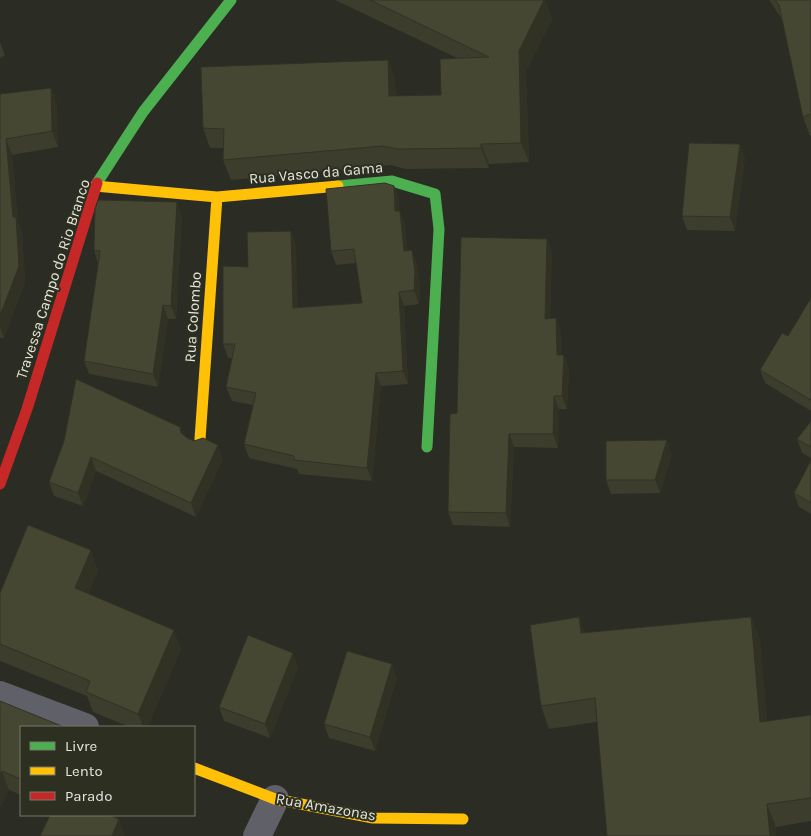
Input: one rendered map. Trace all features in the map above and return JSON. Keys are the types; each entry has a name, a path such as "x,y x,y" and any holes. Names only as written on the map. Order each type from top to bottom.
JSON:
{"street":[{"name":"Travessa Campo do Rio Branco","path":"0,484 27,409 95,186 142,112 232,0"},
{"name":"Rua Vasco da Gama","path":"95,186 217,197 392,181 435,194 439,229 427,447"},
{"name":"Rua Colombo","path":"200,440 217,197"},
{"path":"0,695 82,726"},
{"name":"Rua Amazonas","path":"195,768 275,799 372,818 463,819"},
{"path":"257,836 275,799"}],"building":[{"path":"370,0 544,0 519,51 521,143 481,144 481,148 398,149 383,146 223,160 224,129 203,128 201,67 388,60 389,96 441,95 440,59 489,57"},
{"path":"775,0 811,0 811,114 803,117 779,5"},
{"path":"51,88 52,131 6,139 13,217 16,217 19,266 0,316 0,94"},
{"path":"689,143 740,144 730,217 682,216"},
{"path":"385,183 394,186 395,211 400,211 404,251 412,250 415,272 414,290 399,292 403,371 376,373 367,468 294,460 294,456 244,444 256,393 226,387 235,344 223,344 223,266 248,267 247,232 291,231 293,308 362,303 354,249 331,251 326,189"},
{"path":"98,200 177,202 171,306 163,305 153,374 84,361 100,251 94,250 95,209"},
{"path":"461,237 547,239 545,319 556,318 557,355 564,355 562,396 554,396 553,434 509,434 506,513 448,512 450,414 457,413"},
{"path":"811,298 811,400 760,370 782,333 788,336"},
{"path":"76,379 180,427 181,433 187,438 194,441 203,438 218,445 191,503 91,457 78,493 49,482 64,441"},
{"path":"811,421 811,447 797,439"},
{"path":"667,440 655,480 606,480 606,441"},
{"path":"811,460 811,503 794,493"},
{"path":"28,525 91,550 75,588 174,630 138,714 86,692 90,681 0,644 0,593"},
{"path":"579,617 581,633 751,617 760,722 811,715 811,798 767,804 770,836 607,836 595,698 541,706 530,625"},
{"path":"248,635 293,653 265,724 219,707"},
{"path":"347,651 392,664 370,737 324,724"},
{"path":"0,701 62,726 20,726 20,779 2,771 0,774"},
{"path":"50,816 112,816 119,819 112,836 40,836"}],"traffic: fast":[{"path":"97,183 143,112 231,0"},
{"path":"338,186 392,181 435,194 439,229 427,447"}],"traffic: slow":[{"path":"95,186 217,197 338,186"},
{"path":"200,439 217,197"},
{"path":"195,768 275,799 373,818 463,819"}],"traffic: jam":[{"path":"0,484 27,409 97,183"}]}
